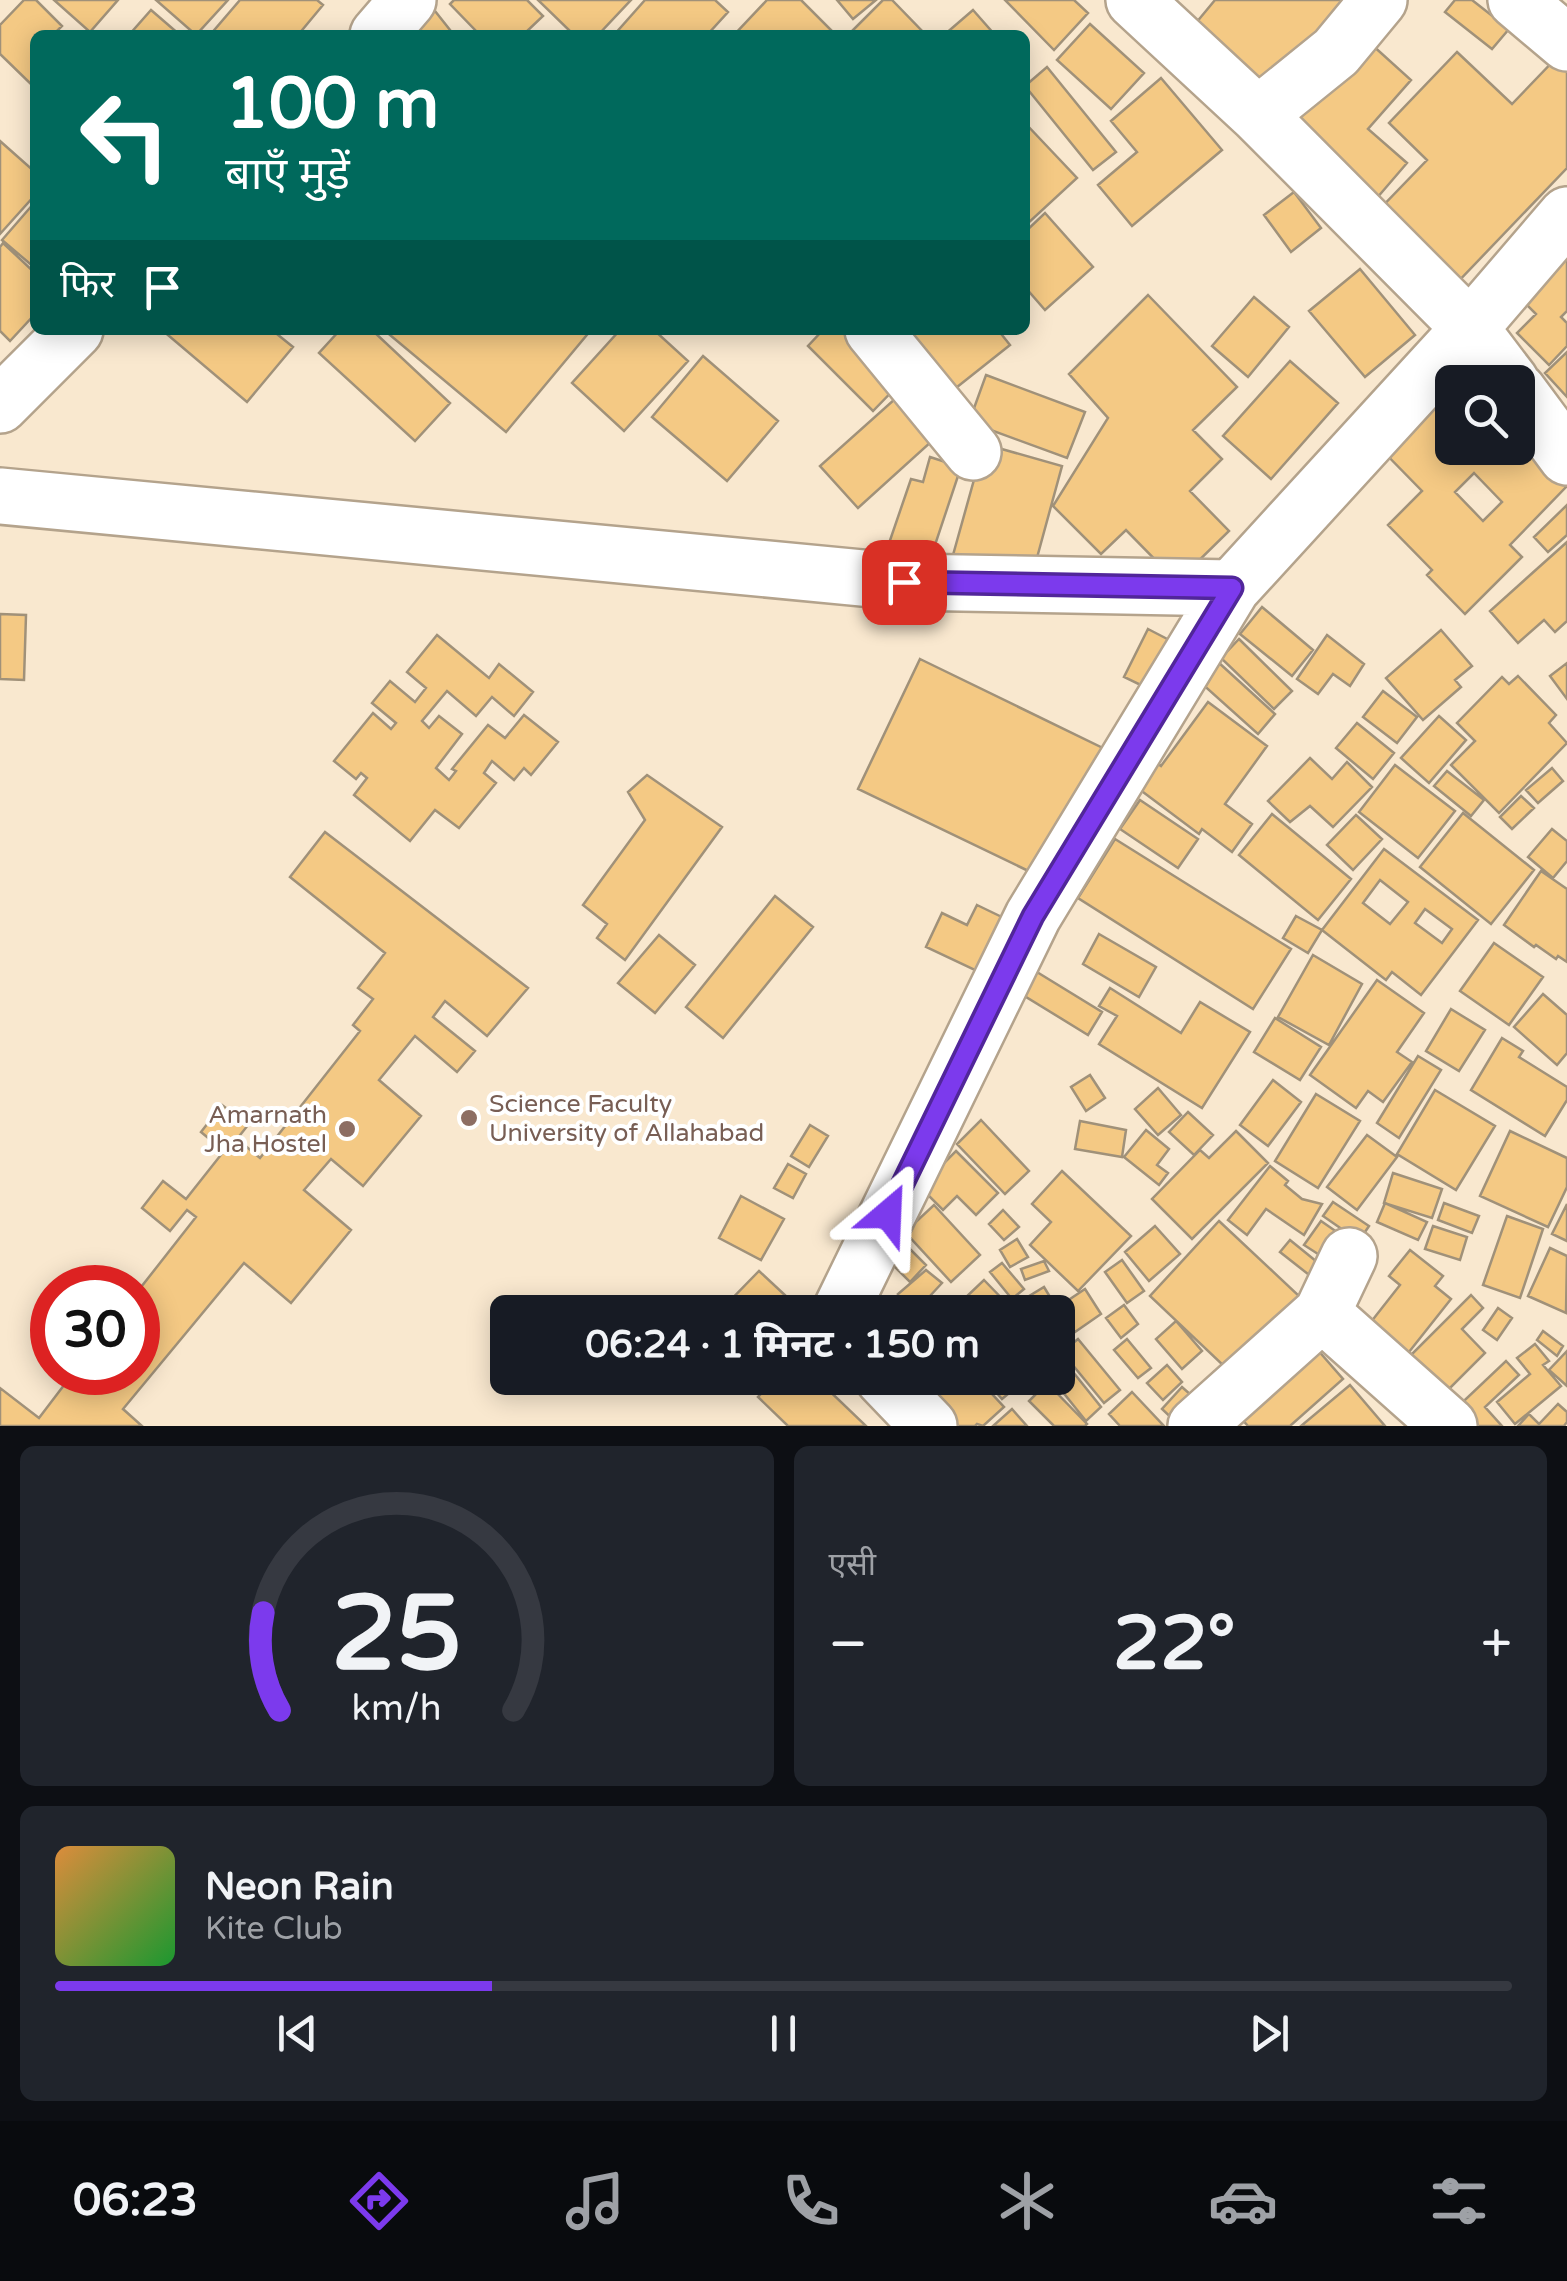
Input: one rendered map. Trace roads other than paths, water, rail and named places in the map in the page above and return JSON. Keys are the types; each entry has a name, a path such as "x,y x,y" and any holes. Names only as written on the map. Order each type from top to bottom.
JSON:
{"street":[{"path":"382,30 408,0"},
{"path":"1134,0 1258,115 1470,328 1498,365"},
{"path":"1258,115 1336,52 1379,0"},
{"path":"1516,0 1567,43"},
{"path":"848,1295 1033,916 1232,588 1470,328 1567,214"},
{"path":"0,405 70,335"},
{"path":"877,335 973,452"},
{"path":"1535,414 1567,457"},
{"path":"0,496 904,582 1232,588"},
{"path":"1196,1426 1322,1312 1349,1256"},
{"path":"1322,1312 1449,1426"},
{"path":"900,1395 929,1426"}],"place":[{"name":"Science Faculty University of Allahabad","path":"469,1118"},
{"name":"Amarnath Jha Hostel","path":"347,1129"}]}
